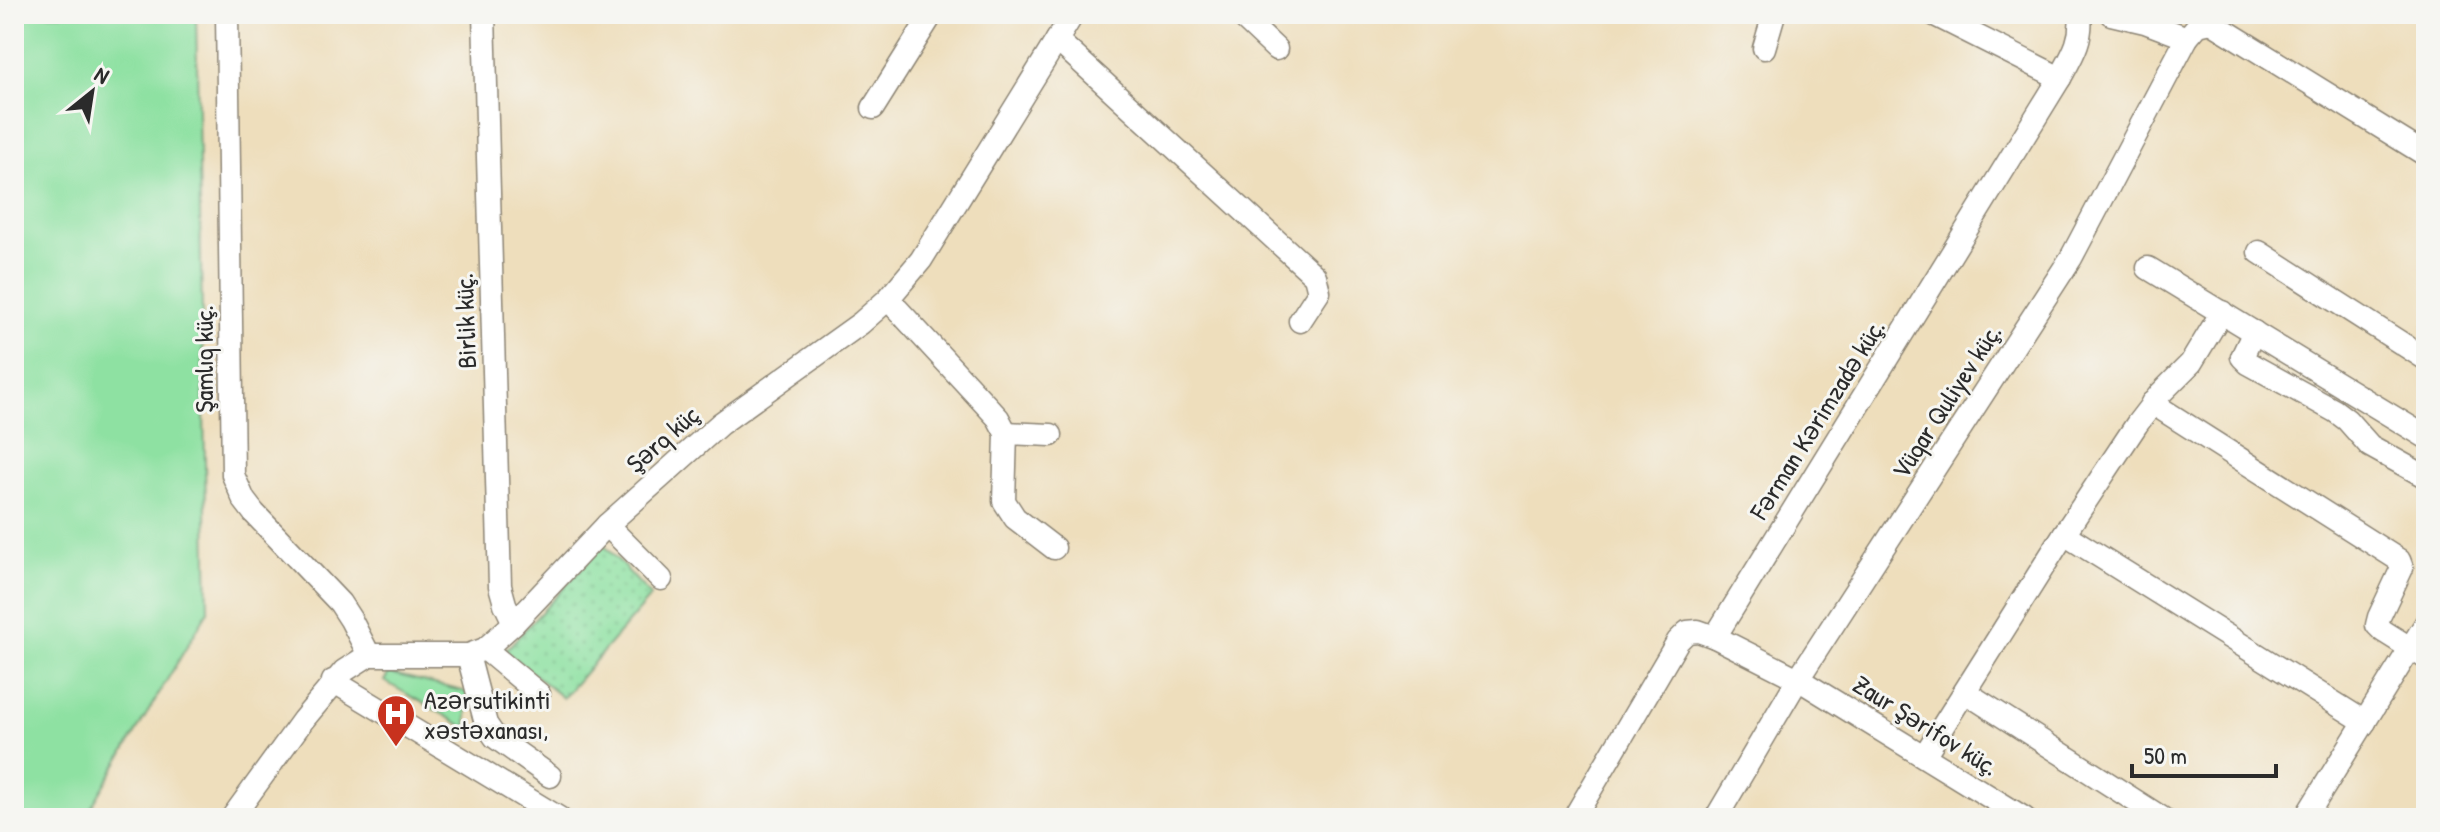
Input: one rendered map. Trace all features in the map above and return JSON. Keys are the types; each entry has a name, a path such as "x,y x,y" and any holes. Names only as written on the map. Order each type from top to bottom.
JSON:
{"street":[{"name":"Şamlıq küç.","path":"227,14 233,475 244,500 254,513 340,603 369,655"},
{"name":"Birlik küç.","path":"484,14 500,586 514,623"},
{"path":"873,108 932,14"},
{"name":"Şərq küç","path":"477,652 514,623 607,525 720,424 850,331 888,299 921,260 1073,14"},
{"path":"1239,14 1276,49"},
{"path":"1764,48 1774,14"},
{"path":"1933,14 2060,78"},
{"name":"Fərman Kərimzadə küç.","path":"1715,637 2060,78 2077,48 2082,29 2080,14"},
{"path":"2111,14 2145,22 2187,38"},
{"path":"2211,18 2426,155"},
{"name":"Vüqar Quliyev küç.","path":"1716,818 1798,679 2071,258 2187,38 2198,25 2211,18"},
{"path":"1057,40 1315,276 1319,292 1300,321"},
{"path":"2259,252 2426,359"},
{"path":"2148,268 2426,437"},
{"path":"888,299 998,418 1006,433 1004,501 1015,518 1054,548"},
{"path":"1924,756 2064,534 2152,403 2191,363 2222,312"},
{"path":"2254,332 2243,350 2242,357 2248,363 2335,411 2370,446 2426,477"},
{"path":"2152,403 2399,560 2402,568 2377,625 2418,653"},
{"path":"1006,433 1051,435"},
{"path":"607,525 661,579"},
{"path":"2064,534 2365,722"},
{"path":"2305,818 2365,722 2418,653 2426,623"},
{"path":"1574,818 1678,641 1687,632 1698,631 1715,637"},
{"name":"Zaur Şərifov küç.","path":"1715,637 1798,679 2024,818"},
{"path":"477,652 486,724 495,737 550,776"},
{"path":"232,818 333,681 355,662 369,655 477,652 539,694"},
{"path":"333,681 559,818"},
{"path":"1965,692 2162,818"}],"green space":[{"path":"14,14 196,14 208,611 85,818 14,818"},
{"path":"604,545 651,596 563,698 505,651"},
{"path":"389,673 467,692 467,728 384,681"}],"place":[{"name":"Azərsutikinti xəstəxanası,","path":"396,748"}]}
